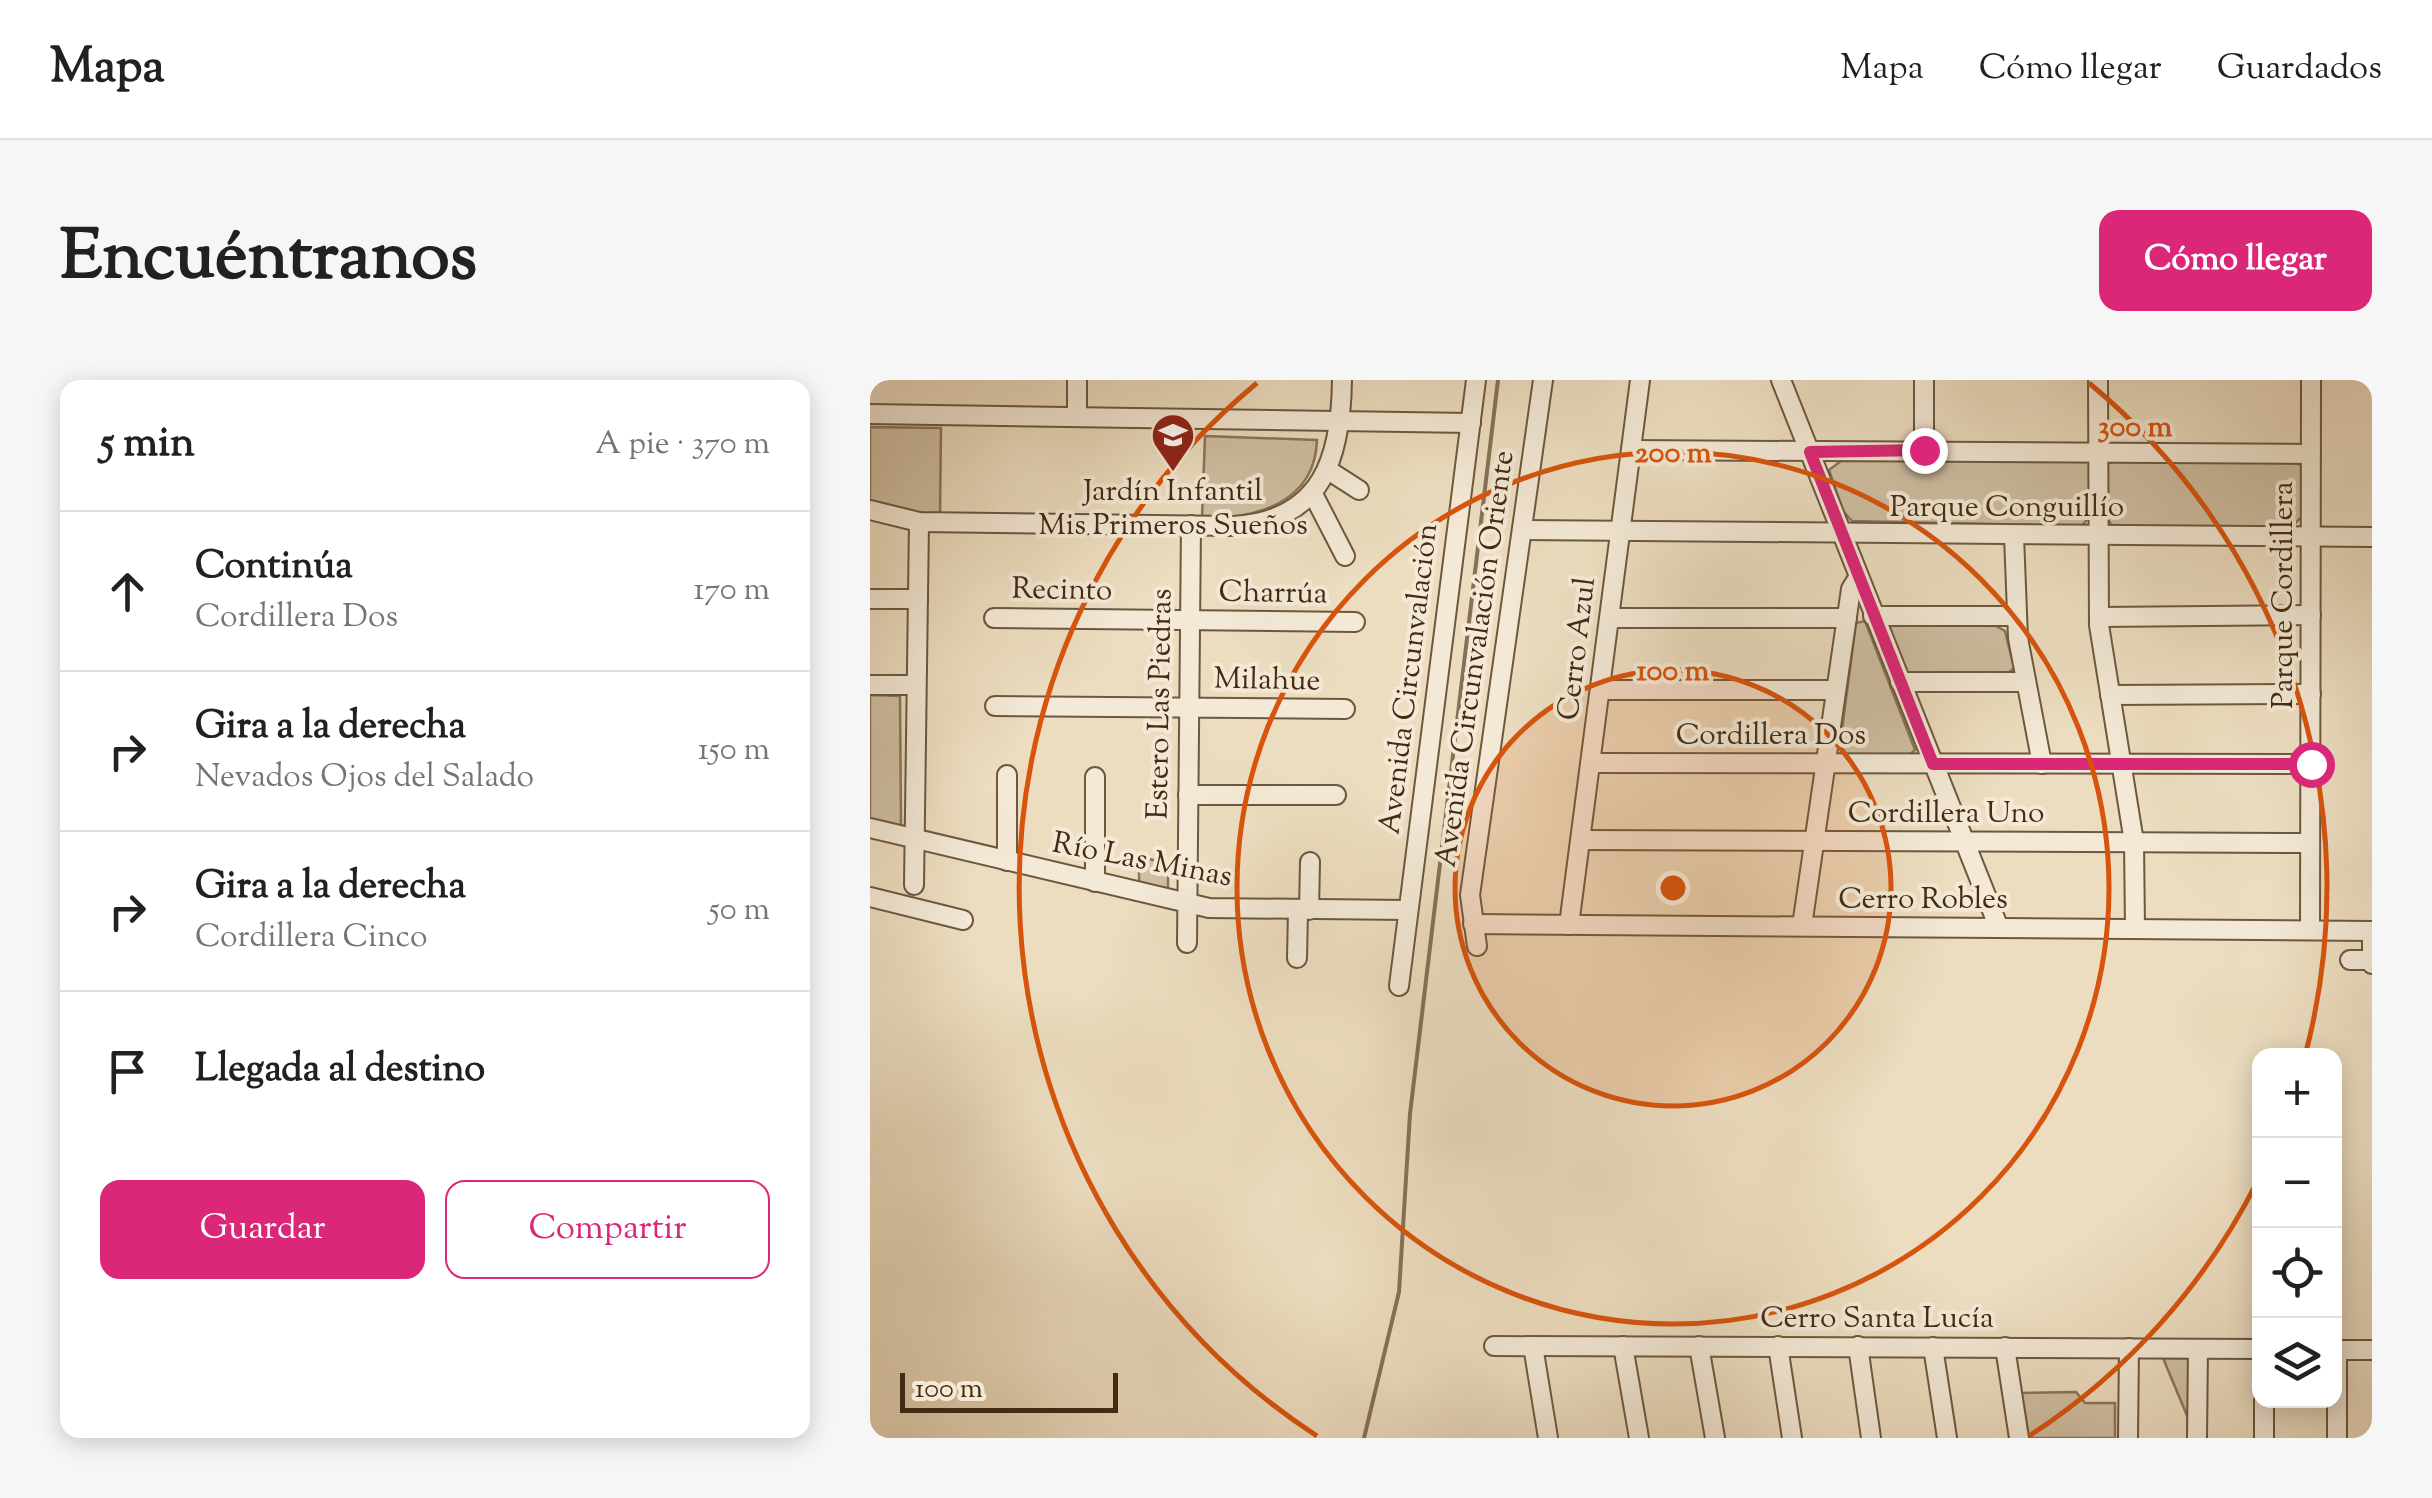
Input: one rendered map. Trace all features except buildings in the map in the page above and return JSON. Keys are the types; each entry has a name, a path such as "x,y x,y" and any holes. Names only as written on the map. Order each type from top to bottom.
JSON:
{"street":[{"path":"1077,380 1077,417"},
{"path":"870,510 918,522 1262,522 1290,509 1312,492 1328,470 1341,420 1342,380"},
{"name":"Avenida Circunvalación","path":"1399,986 1476,380"},
{"name":"Avenida Circunvalación Oriente","path":"1477,946 1470,895 1543,380"},
{"name":"Cerro Azul","path":"1569,925 1640,380"},
{"path":"1781,380 1999,928"},
{"path":"1924,380 1924,450"},
{"path":"2098,380 2099,617 2134,842 2135,929"},
{"name":"Parque Cordillera","path":"2310,930 2311,380"},
{"path":"870,414 1471,423"},
{"path":"1631,450 2311,454"},
{"path":"1328,470 1359,490"},
{"path":"1312,492 1345,556"},
{"path":"914,885 918,522"},
{"name":"Estero Las Piedras","path":"1186,943 1191,525"},
{"name":"Parque Conguillío","path":"1522,530 1621,534 2372,537"},
{"path":"2014,536 2016,616 2042,764"},
{"path":"1802,926 1851,589 1858,578"},
{"path":"870,599 918,599"},
{"path":"2099,617 2311,615"},
{"path":"1873,616 2016,616"},
{"name":"Recinto","path":"994,618 1190,620"},
{"path":"1610,618 1847,618"},
{"name":"Charrúa","path":"1190,620 1354,622"},
{"path":"1900,682 2026,682"},
{"path":"870,684 916,685"},
{"path":"1600,690 1836,690"},
{"path":"2110,695 2311,694"},
{"name":"Milahue","path":"995,706 1345,709"},
{"name":"Cordillera Dos","path":"1591,763 2311,764"},
{"path":"1006,861 1007,775"},
{"path":"1095,778 1095,882"},
{"path":"1188,795 1336,795"},
{"name":"Río Las Minas","path":"870,828 1187,904 1408,910"},
{"name":"Cordillera Uno","path":"1581,840 2310,844"},
{"path":"1298,958 1310,862"},
{"path":"870,897 964,920"},
{"name":"Cerro Robles","path":"1473,924 2372,932"},
{"path":"2350,960 2371,962 2372,932"},
{"name":"Cerro Santa Lucía","path":"1494,1346 2252,1350"},
{"path":"1533,1346 1548,1438"},
{"path":"1623,1346 1639,1438"},
{"path":"1699,1346 1715,1438"},
{"path":"1778,1346 1792,1438"},
{"path":"1858,1346 1871,1438"},
{"path":"1933,1347 1947,1438"},
{"path":"2004,1348 2019,1438"},
{"path":"2128,1438 2129,1348"},
{"path":"2197,1438 2198,1349"},
{"path":"2342,1350 2372,1350"},
{"path":"2264,1408 2264,1438"},
{"path":"2337,1408 2337,1438"}],"shaded area":[{"path":"870,427 941,428 940,515 902,515 870,501"},
{"path":"1205,436 1317,440 1314,461 1294,493 1262,510 1202,518"},
{"path":"2086,460 2091,464 2093,512 2082,526 1852,521 1843,511 1829,470 1841,461"},
{"path":"2114,461 2297,463 2302,466 2302,516 2290,529 2113,527 2104,514 2106,465"},
{"path":"1865,621 1915,750 1908,756 1846,757 1840,745 1856,623"},
{"path":"1891,624 1996,626 2005,631 2014,668 2007,674 1910,674 1903,671 1887,630"},
{"path":"870,695 900,696 901,827 870,819"},
{"path":"1139,857 1168,863 1168,891 1139,885"},
{"path":"2163,1358 2189,1358 2188,1418"},
{"path":"2076,1392 2085,1403 2115,1403 2115,1438 2029,1438 2021,1393"}],"waterway":[{"path":"1364,1438 1399,1292 1410,1114 1498,380"}],"place":[{"name":"Jardín Infantil Mis Primeros Sueños","path":"1173,473"}],"route":[{"path":"1924,450 1810,452 1933,764 2311,764"}]}
